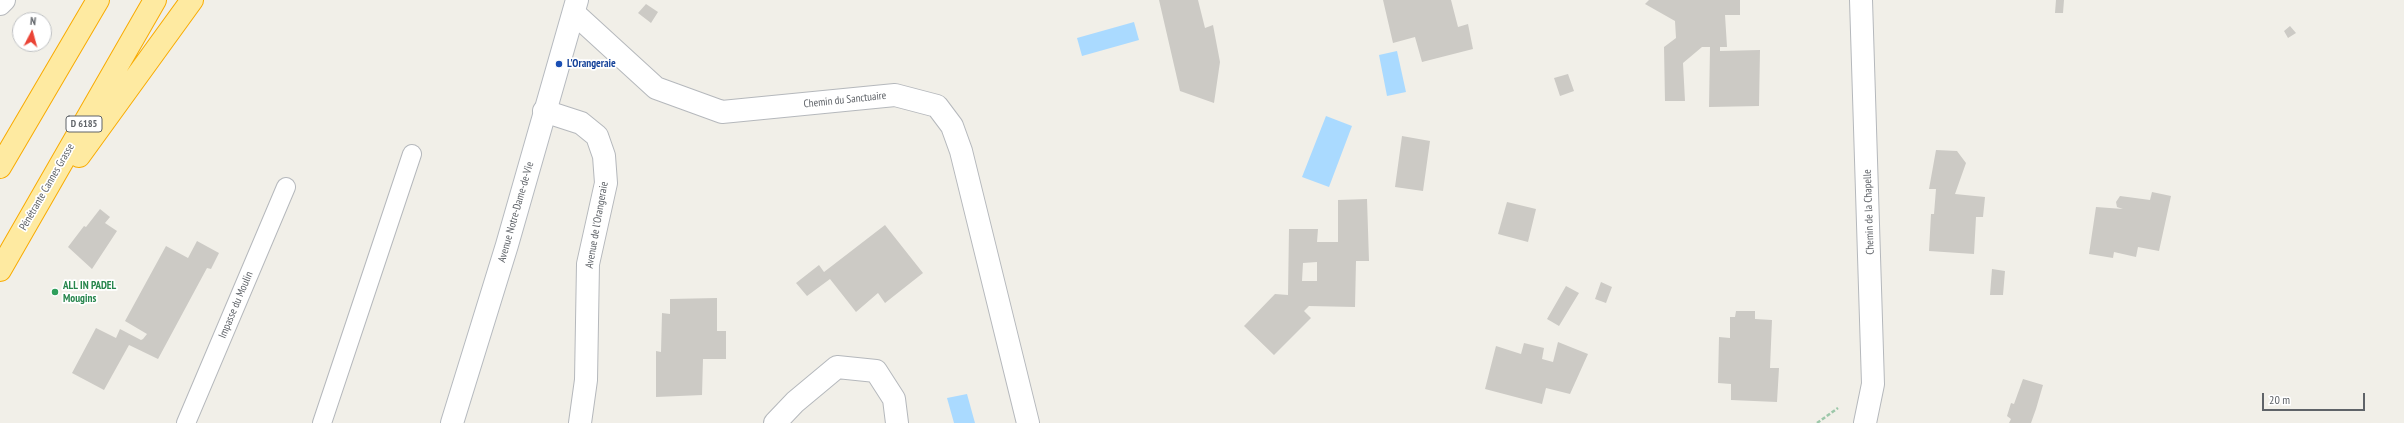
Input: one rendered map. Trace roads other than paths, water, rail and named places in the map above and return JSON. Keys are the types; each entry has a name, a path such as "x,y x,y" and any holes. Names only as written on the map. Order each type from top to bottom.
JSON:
{"highway":[{"path":"0,167 98,0"},
{"name":"Pénétrante Cannes Grasse","path":"0,270 155,0"},
{"path":"13,247 192,0"}],"street":[{"path":"0,4 4,0"},
{"name":"Chemin de la Chapelle","path":"1861,0 1873,384 1865,423"},
{"name":"Avenue Notre-Dame-de-Vie","path":"452,423 507,245 575,6"},
{"name":"Chemin du Sanctuaire","path":"575,6 656,88 722,112 895,95 937,106 952,126 961,151 1028,423"},
{"name":"Avenue de l'Orangeraie","path":"544,111 581,124 598,136 604,156 606,182 588,264 586,380 580,423"},
{"path":"776,423 795,402 837,367 876,372 894,399 897,423"}],"lane":[{"path":"322,423 412,154"},
{"name":"Impasse du Moulin","path":"186,423 286,187"}],"water":[{"path":"1134,22 1139,40 1082,56 1077,38"},
{"path":"1397,51 1406,92 1387,96 1379,55"},
{"path":"1326,116 1352,126 1329,187 1302,177"},
{"path":"967,394 975,423 954,423 947,398"}],"place":[{"name":"L'Orangeraie","path":"559,64"},
{"name":"ALL IN PADEL Mougins","path":"55,292"}]}
